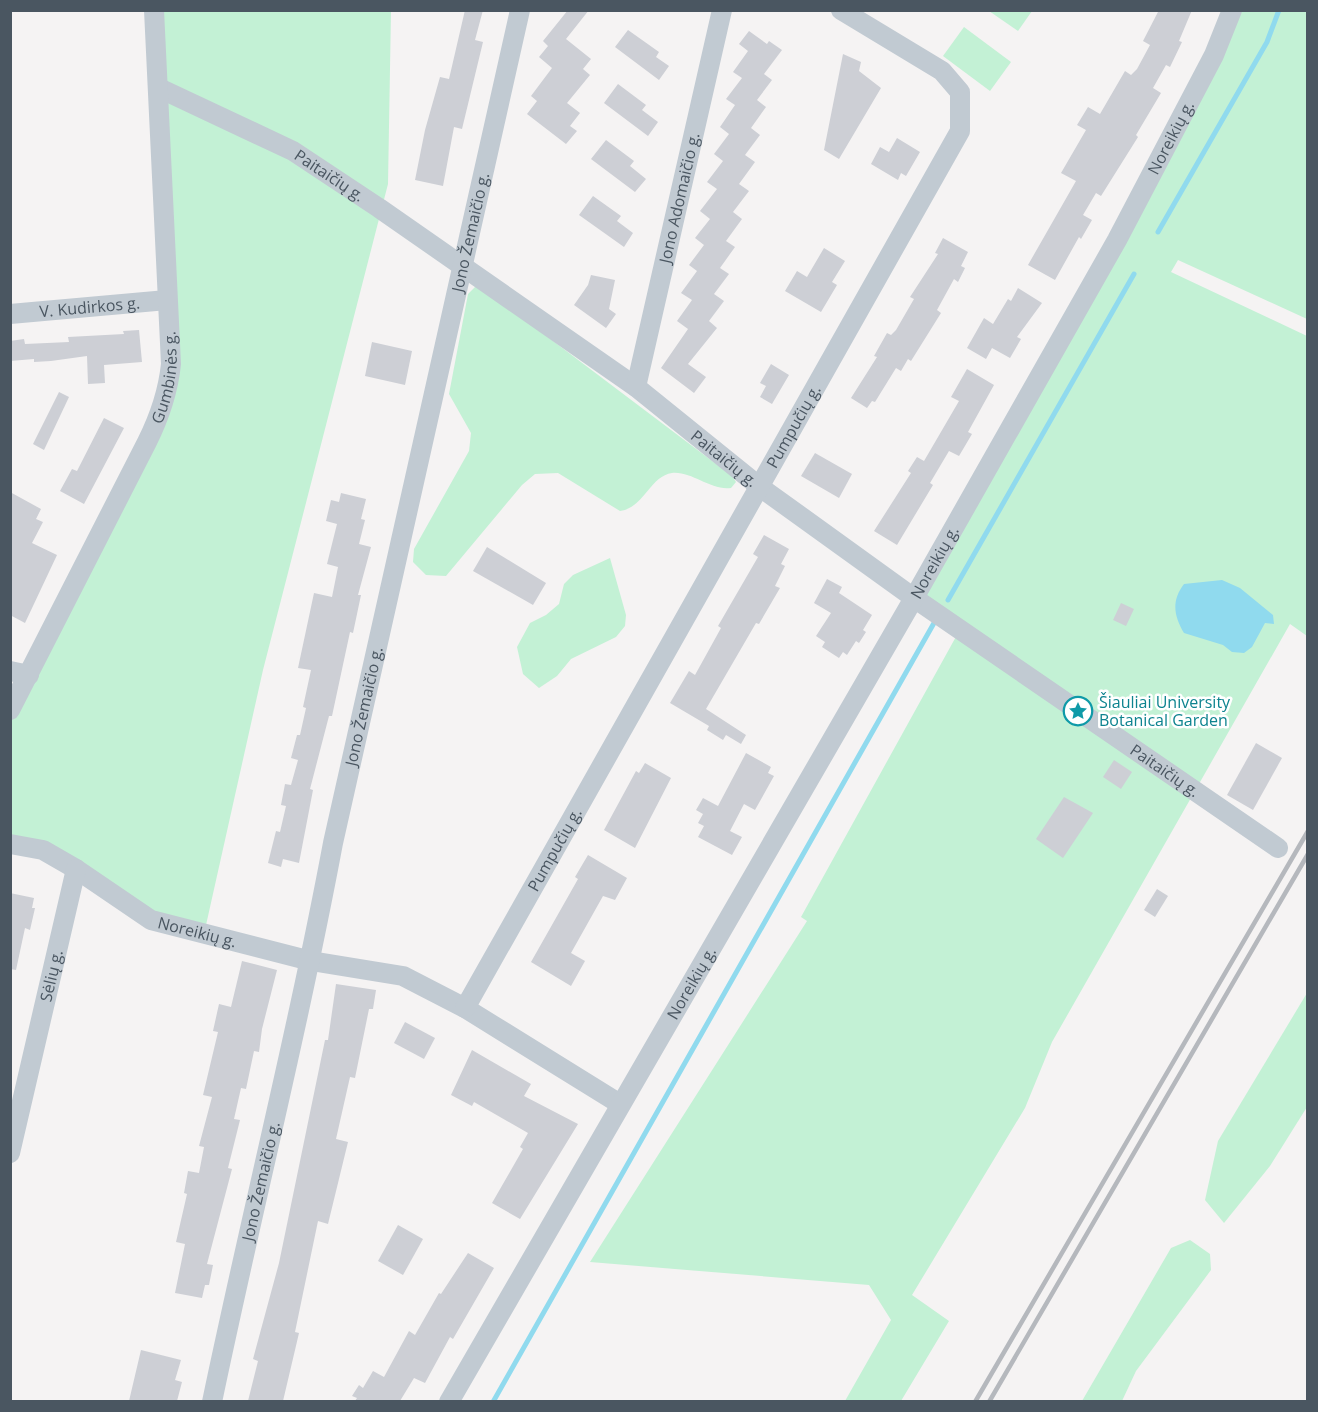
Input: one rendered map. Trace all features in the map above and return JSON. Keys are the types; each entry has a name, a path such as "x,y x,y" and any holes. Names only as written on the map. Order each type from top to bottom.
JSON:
{"street":[{"name":"Gumbinės g.","path":"10,710 20,673 164,405 171,364 154,10"},
{"name":"Jono Žemaičio g.","path":"212,1401 249,1225 311,961 333,843 520,10"},
{"name":"Jono Adomaičio g.","path":"636,387 722,10"},
{"name":"Pumpučių g.","path":"465,1008 960,131 960,92 942,71 841,10"},
{"name":"Noreikių g.","path":"449,1401 914,598 1117,240 1214,55 1232,10"},
{"name":"Paitaičių g.","path":"159,88 293,151 464,267 636,387 760,487 914,598 1278,848"},
{"name":"V. Kudirkos g.","path":"10,314 167,300"},
{"path":"10,844 43,850 76,869"},
{"name":"Noreikių g.","path":"76,869 151,920 311,961 403,976 465,1008 620,1104"},
{"name":"Sėlių g.","path":"10,1153 76,869"}],"green space":[{"path":"154,11 391,11 388,184 263,670 204,934 151,920 76,869 11,844 11,710 164,405"},
{"path":"989,11 1032,11 1018,31"},
{"path":"1239,11 1307,11 1307,319 1178,260 1171,272 1307,336 1307,636 1290,624 1052,1042 1025,1108 912,1295 949,1321 901,1401 845,1401 891,1320 869,1285 590,1262 807,921 801,917 963,624 925,597"},
{"path":"964,27 1011,62 990,91 943,56"},
{"path":"480,286 732,476 736,482 731,488 724,488 679,473 664,475 635,504 620,511 558,473 535,474 522,485 446,576 426,575 413,562 414,549 469,451 471,433 449,394 468,294 475,287"},
{"path":"610,558 626,615 625,626 616,637 571,659 557,676 539,688 523,674 517,647 530,623 546,615 559,604 564,584 573,575"},
{"path":"1307,993 1307,1107 1270,1166 1224,1223 1205,1200 1218,1141"},
{"path":"1190,1240 1210,1254 1211,1270 1136,1371 1122,1401 1082,1401 1171,1248"}],"water":[{"path":"1222,580 1240,588 1273,615 1274,624 1265,623 1252,647 1244,653 1232,652 1223,645 1184,633 1176,615 1177,596 1184,584"}],"building":[{"path":"465,10 483,10 475,40 483,42 462,129 454,127 443,186 415,180 425,130 440,77 449,79"},
{"path":"568,10 589,10 566,39 591,59 583,69 590,75 567,103 580,113 570,126 577,131 566,144 527,114 537,101 531,96 552,68 539,57 548,46 543,41"},
{"path":"1159,10 1192,10 1179,41 1182,42 1170,67 1166,65 1153,88 1161,93 1136,135 1138,137 1101,196 1096,193 1083,215 1092,220 1081,239 1079,237 1055,280 1028,265 1076,181 1061,173 1086,130 1077,125 1088,107 1100,114 1125,71 1131,75 1137,69 1150,45 1143,41"},
{"path":"628,30 659,52 656,57 669,66 659,80 615,47"},
{"path":"749,31 767,44 769,41 782,50 764,74 772,80 757,100 766,107 751,128 760,135 745,155 755,162 739,184 749,191 733,212 742,219 726,241 735,247 720,268 729,274 714,294 724,301 709,321 717,328 688,364 706,377 694,393 661,368 688,329 677,321 692,300 681,293 697,271 689,265 704,245 695,238 710,219 700,211 717,189 707,182 723,161 714,154 729,134 720,127 735,105 726,99 742,78 733,72 748,51 739,44"},
{"path":"843,54 861,62 859,71 881,88 839,159 824,150"},
{"path":"618,84 646,105 642,110 658,122 648,136 604,103"},
{"path":"897,138 920,152 906,176 901,173 898,180 871,164 880,147 889,152"},
{"path":"606,140 634,161 630,166 646,179 635,192 591,159"},
{"path":"593,196 621,216 617,221 633,233 624,247 579,215"},
{"path":"943,238 968,252 961,266 965,268 958,282 954,279 937,310 941,313 911,361 908,359 901,371 896,368 875,402 872,401 867,408 851,398 877,357 874,356 887,333 891,335 896,330 914,299 910,297 938,254 935,253"},
{"path":"824,248 845,261 832,282 837,285 821,312 785,291 797,271 807,277"},
{"path":"591,275 615,280 609,309 616,314 606,328 574,305 588,285"},
{"path":"1018,288 1042,303 1017,337 1021,339 1010,358 992,348 986,359 967,348 984,318 993,324 1008,299 1011,301"},
{"path":"139,330 142,362 104,365 105,383 88,384 87,356 51,361 34,362 34,359 10,361 10,341 24,339 25,344 69,342 68,337 124,334 123,331"},
{"path":"372,342 412,351 405,385 365,376"},
{"path":"771,364 789,375 772,404 760,397 766,386 760,383"},
{"path":"967,369 994,385 968,432 972,434 959,456 949,451 930,483 933,485 897,545 874,531 911,473 908,471 917,457 924,461 959,401 951,397"},
{"path":"59,392 69,397 44,450 33,444"},
{"path":"104,418 124,428 84,504 60,491 72,469 77,471"},
{"path":"815,453 852,474 839,498 801,476"},
{"path":"10,492 41,509 36,519 43,522 32,543 57,555 25,623 10,615"},
{"path":"341,493 366,499 361,519 365,520 359,544 371,547 358,595 361,595 353,633 350,632 332,716 329,716 310,789 313,790 299,863 283,859 281,867 268,863 276,831 280,832 286,806 281,805 285,784 291,785 298,760 291,758 297,735 300,735 306,708 303,707 311,670 298,668 314,593 332,597 338,567 327,564 337,524 326,521 331,500 339,502"},
{"path":"764,535 789,549 781,564 785,566 775,586 780,588 759,624 756,623 706,709 746,735 741,744 726,735 723,740 707,730 709,726 670,703 689,671 695,675 721,628 718,626 758,557 753,554"},
{"path":"487,547 546,583 533,605 473,571"},
{"path":"827,579 842,587 839,593 872,615 863,630 866,632 859,643 856,641 847,655 843,652 839,658 822,647 825,642 816,636 831,613 814,603"},
{"path":"1121,603 1134,609 1126,626 1113,620"},
{"path":"1256,743 1282,758 1253,810 1227,795"},
{"path":"746,753 771,767 768,773 774,776 755,810 744,804 730,831 742,837 732,855 698,837 704,826 698,823 703,814 696,810 703,798 718,806"},
{"path":"1114,760 1132,772 1121,789 1103,777"},
{"path":"645,763 671,778 635,848 604,830 636,771 639,773"},
{"path":"1064,797 1093,813 1063,858 1036,839"},
{"path":"588,855 627,878 615,900 603,896 571,953 585,961 571,986 531,962 578,879 575,877"},
{"path":"1157,889 1168,896 1155,917 1144,910"},
{"path":"10,893 34,898 32,908 35,908 30,930 25,928 16,970 10,969"},
{"path":"242,961 277,970 262,1029 259,1052 254,1051 246,1089 241,1088 234,1119 240,1120 228,1168 232,1169 207,1264 213,1265 209,1285 205,1285 202,1298 175,1293 185,1244 176,1242 187,1194 184,1193 188,1171 199,1173 204,1147 199,1146 212,1097 203,1095 218,1032 213,1031 219,1004 231,1007"},
{"path":"336,984 376,990 373,1009 369,1009 355,1078 350,1077 336,1139 348,1142 328,1224 318,1221 295,1332 299,1333 283,1401 248,1401 258,1361 253,1359 279,1263 325,1040 328,1040"},
{"path":"405,1022 435,1038 424,1059 394,1043"},
{"path":"472,1050 531,1084 524,1096 578,1124 520,1219 492,1203 523,1149 520,1147 528,1133 474,1102 472,1106 451,1095"},
{"path":"398,1225 423,1239 403,1275 378,1261"},
{"path":"468,1253 494,1268 453,1339 450,1337 425,1383 414,1378 400,1401 355,1401 357,1398 352,1396 359,1385 363,1388 373,1371 384,1377 409,1331 415,1335 439,1293 441,1294"},
{"path":"141,1350 181,1360 175,1380 182,1382 177,1401 129,1401"}],"waterway":[{"path":"1158,232 1267,42 1279,10"},
{"path":"948,600 1134,274"},
{"path":"493,1402 934,623"}],"railway":[{"path":"975,1402 1308,831"},
{"path":"989,1402 1308,854"}],"place":[{"name":"Šiauliai University Botanical Garden","path":"1078,711"}]}
